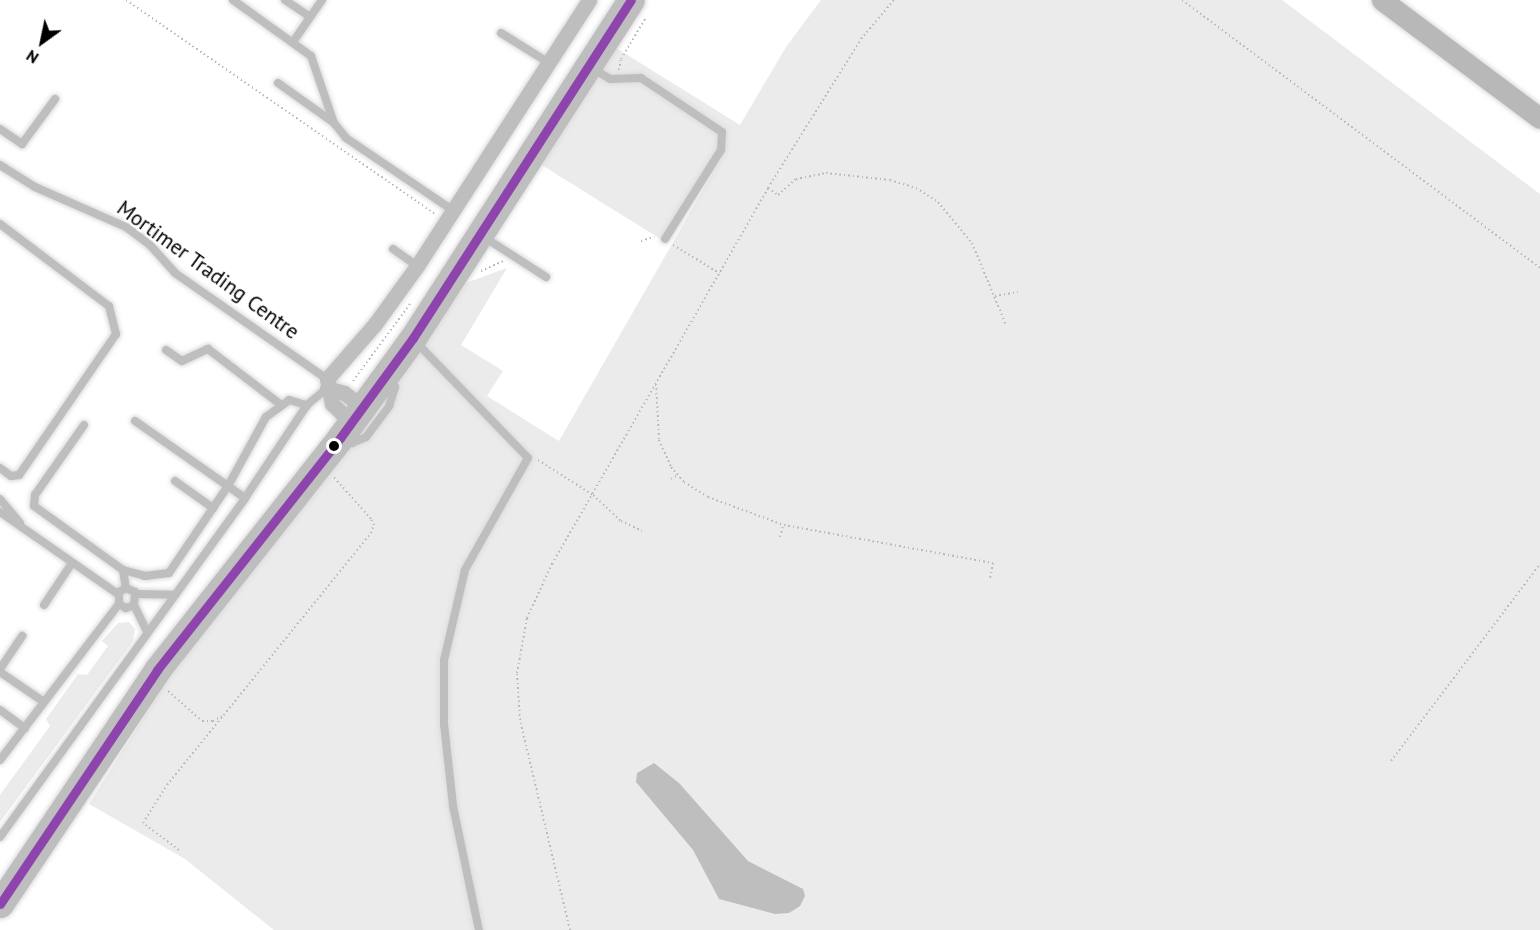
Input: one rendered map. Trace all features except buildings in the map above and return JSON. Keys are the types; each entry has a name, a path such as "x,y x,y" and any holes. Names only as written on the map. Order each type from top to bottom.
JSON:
{"highway":[{"path":"0,904 151,679 320,465 387,376 590,66 638,10"}],"street":[{"path":"352,423 332,404 327,383 375,324 451,217 589,0"},
{"path":"1382,0 1540,118"}],"lane":[{"path":"233,0 311,56 334,123"},
{"path":"285,0 310,17"},
{"path":"293,42 322,0"},
{"path":"501,33 549,63"},
{"path":"590,66 610,79 641,78 722,132 721,150 665,239"},
{"path":"278,83 334,123 359,150 451,217"},
{"path":"0,129 22,144 55,99"},
{"name":"Mortimer Trading Centre","path":"0,165 35,187 126,227 150,245 175,273 327,383"},
{"path":"0,224 109,306 116,334 19,475 11,476 0,468"},
{"path":"481,234 546,277"},
{"path":"393,249 417,266"},
{"path":"413,338 525,451 528,458 465,570 444,660 444,724 453,806 480,930"},
{"path":"166,350 182,361 208,349 280,404"},
{"path":"352,423 352,443 366,437 372,430 389,406 395,387 387,376"},
{"path":"0,837 245,498 307,405 327,383"},
{"path":"84,425 35,495 34,506 123,570 145,576 169,573 228,486 266,417 280,404 296,400 307,405"},
{"path":"135,421 245,498"},
{"path":"176,481 213,508"},
{"path":"0,500 22,526 118,594"},
{"path":"0,513 46,544"},
{"path":"44,605 72,563"},
{"path":"123,570 126,588 136,594 175,595"},
{"path":"118,594 126,588"},
{"path":"0,760 119,604 118,594"},
{"path":"136,594 134,605 147,632"},
{"path":"119,604 126,608 134,605"},
{"path":"22,636 0,671 44,702"},
{"path":"0,710 25,728"}],"path":[{"path":"126,0 451,217"},
{"path":"570,930 520,720 517,673 527,618 537,592 768,189 861,39 894,0"},
{"path":"1182,0 1540,268"},
{"path":"619,79 621,59 638,10"},
{"path":"768,189 778,195 796,179 826,173 891,180 916,188 957,221 972,243 1006,325"},
{"path":"641,241 665,239 719,273"},
{"path":"995,296 1018,292"},
{"path":"656,384 659,440 678,475 708,497 784,525 993,563 990,578"},
{"path":"525,451 593,495 621,521 642,531"},
{"path":"179,850 143,823 167,785 374,525 350,498 349,490 320,465"},
{"path":"670,479 678,475"},
{"path":"780,537 784,525"},
{"path":"1391,761 1540,564"},
{"path":"168,691 202,721 213,722 225,714"}],"shaded area":[{"path":"821,0 1282,0 1540,194 1540,930 274,930 185,859 89,804 167,681 395,387 466,283 507,268 461,345 503,371 487,396 559,441 726,150 667,243 540,164 613,46 740,125 786,47"},
{"path":"129,622 135,629 133,641 0,822 0,795 50,726 46,719 78,674 87,675 108,646 102,641 118,623"},
{"path":"654,763 679,783 748,861 803,889 805,896 800,906 789,913 775,914 719,899 693,850 636,782 637,773"}],"transit line":[{"path":"0,904 157,670 340,438 413,338 631,0"}]}
